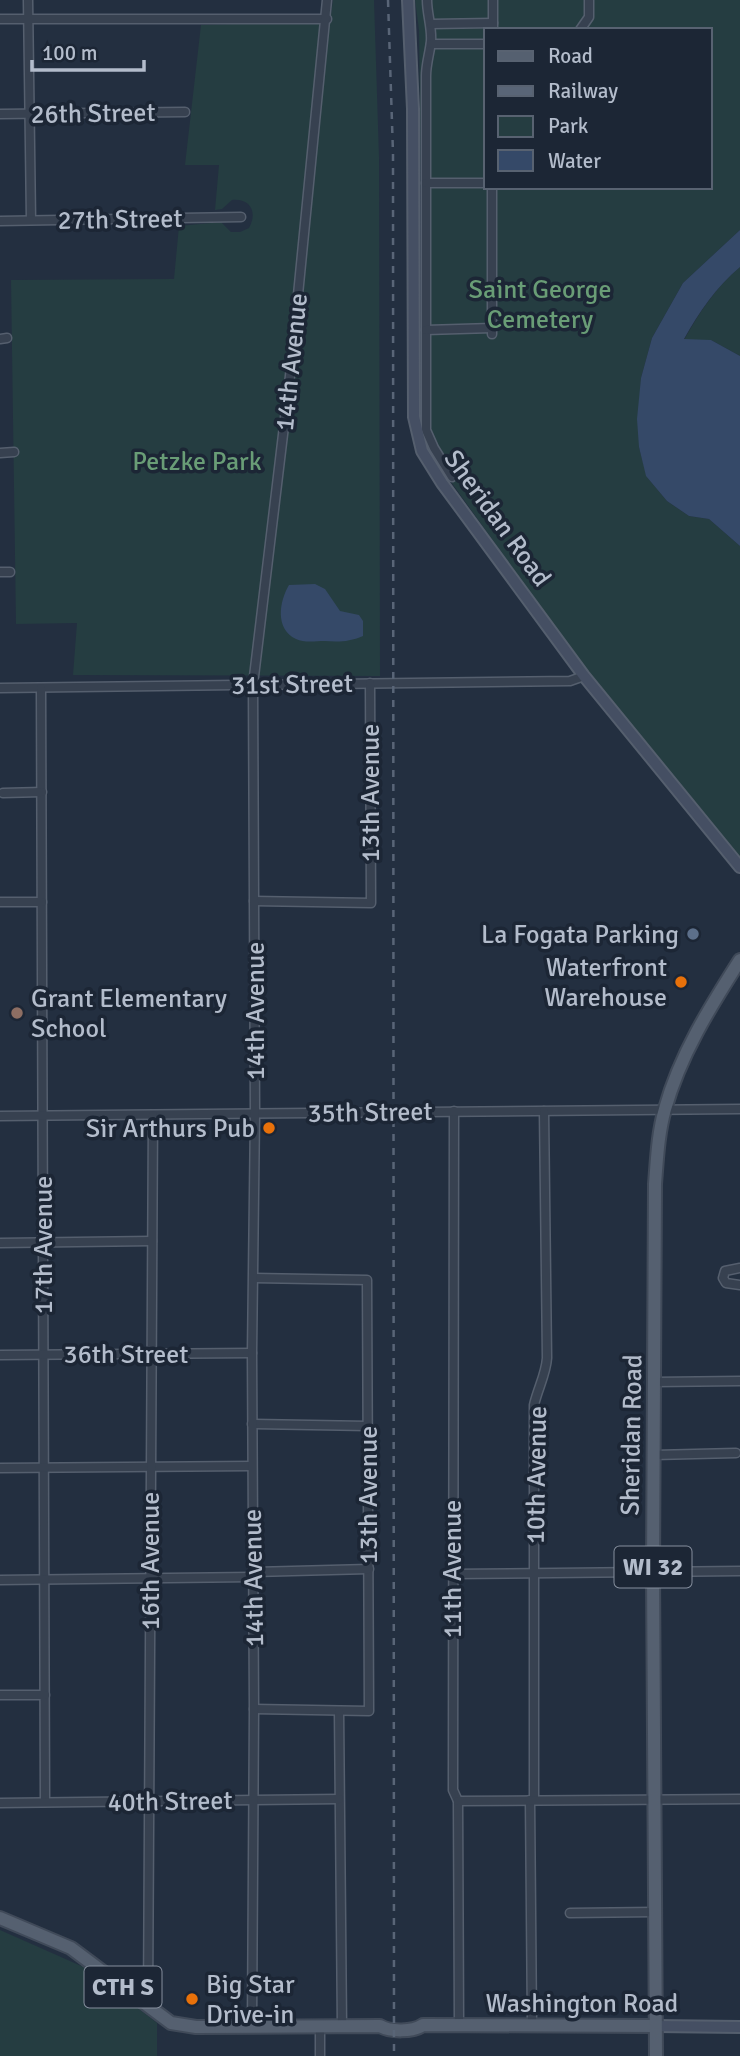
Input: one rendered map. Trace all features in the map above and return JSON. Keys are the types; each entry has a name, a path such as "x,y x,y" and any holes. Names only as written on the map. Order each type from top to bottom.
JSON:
{"main road":[{"name":"Sheridan Road","path":"656,2056 653,1572 655,1184 665,1109 685,1054 708,1010 740,960"},
{"name":"Washington Road","path":"0,1918 71,1948 171,2023 196,2027 380,2026 386,2022 417,2021 423,2025 655,2026"}],"street":[{"path":"28,0 31,220"},
{"name":"14th Avenue","path":"252,2025 252,1353 255,1114 253,685 290,376 327,0"},
{"name":"Sheridan Road","path":"408,0 413,109 414,417 422,451 435,474 584,676 740,867"},
{"path":"426,0 431,24 431,44 426,65 426,430 452,477"},
{"path":"431,24 493,26 493,0"},
{"path":"584,28 589,17 589,0"},
{"path":"0,19 327,19"},
{"path":"431,44 484,44"},
{"name":"26th Street","path":"0,114 185,112"},
{"path":"426,183 484,183"},
{"path":"426,330 492,331 492,189"},
{"name":"27th Street","path":"0,221 241,217"},
{"path":"0,453 15,452"},
{"path":"0,572 10,572"},
{"name":"31st Street","path":"0,688 570,681 584,676"},
{"name":"13th Avenue","path":"254,901 371,903 370,683"},
{"name":"17th Avenue","path":"41,688 46,1802"},
{"path":"3,793 42,792"},
{"path":"0,902 42,902"},
{"name":"35th Street","path":"0,1116 740,1109"},
{"name":"11th Avenue","path":"454,1111 451,1574 453,1790 458,1801 459,2025"},
{"name":"10th Avenue","path":"532,2025 534,1405 538,1385 546,1369 547,1357 544,1111"},
{"name":"16th Avenue","path":"148,2007 153,1115"},
{"path":"0,1243 152,1241"},
{"path":"740,1268 725,1271 723,1278 726,1283 740,1284"},
{"name":"13th Avenue","path":"254,1278 368,1280 369,1711 339,1711"},
{"name":"36th Street","path":"0,1355 252,1353"},
{"path":"655,1382 740,1381"},
{"path":"252,1424 368,1426"},
{"path":"654,1455 736,1453"},
{"path":"0,1468 252,1466"},
{"path":"0,1580 253,1575 369,1569"},
{"path":"451,1574 740,1571"},
{"path":"0,1695 45,1695"},
{"path":"254,1709 339,1711 342,2027"},
{"name":"40th Street","path":"0,1802 339,1799"},
{"path":"458,1801 740,1799"},
{"path":"570,1913 654,1912"},
{"path":"320,2026 320,2056"},
{"name":"Washington Road","path":"655,2026 740,2027"}],"green space":[{"name":"Petzke Park","path":"333,0 374,0 379,157 380,676 73,675 77,623 16,624 11,280 174,279 179,226 221,222 231,232 249,228 253,217 251,207 244,201 232,200 222,209 215,210 219,165 185,165 201,25 330,21"},
{"name":"Saint George Cemetery","path":"415,0 740,0 740,230 683,283 652,338 641,378 639,447 647,477 667,501 689,516 709,519 740,546 740,858 587,672 424,444 419,30"},
{"path":"740,267 740,356 711,340 684,340 709,301"},
{"path":"0,1930 88,1969 157,2023 157,2056 0,2056"}],"water":[{"path":"740,230 740,267 709,300 684,339 711,340 740,356 740,546 709,519 689,516 667,501 646,476 639,447 637,419 641,378 652,338 683,283"},
{"path":"315,584 325,589 340,611 359,615 363,621 363,636 344,641 310,642 289,635 282,622 281,607 289,585"}],"railway":[{"path":"388,0 393,153 394,2056"}],"place":[{"name":"La Fogata Parking","path":"693,934"},
{"name":"Waterfront Warehouse","path":"681,982"},
{"name":"Grant Elementary School","path":"17,1013"},
{"name":"Sir Arthurs Pub","path":"269,1128"},
{"name":"Big Star Drive-in","path":"192,1999"}]}
